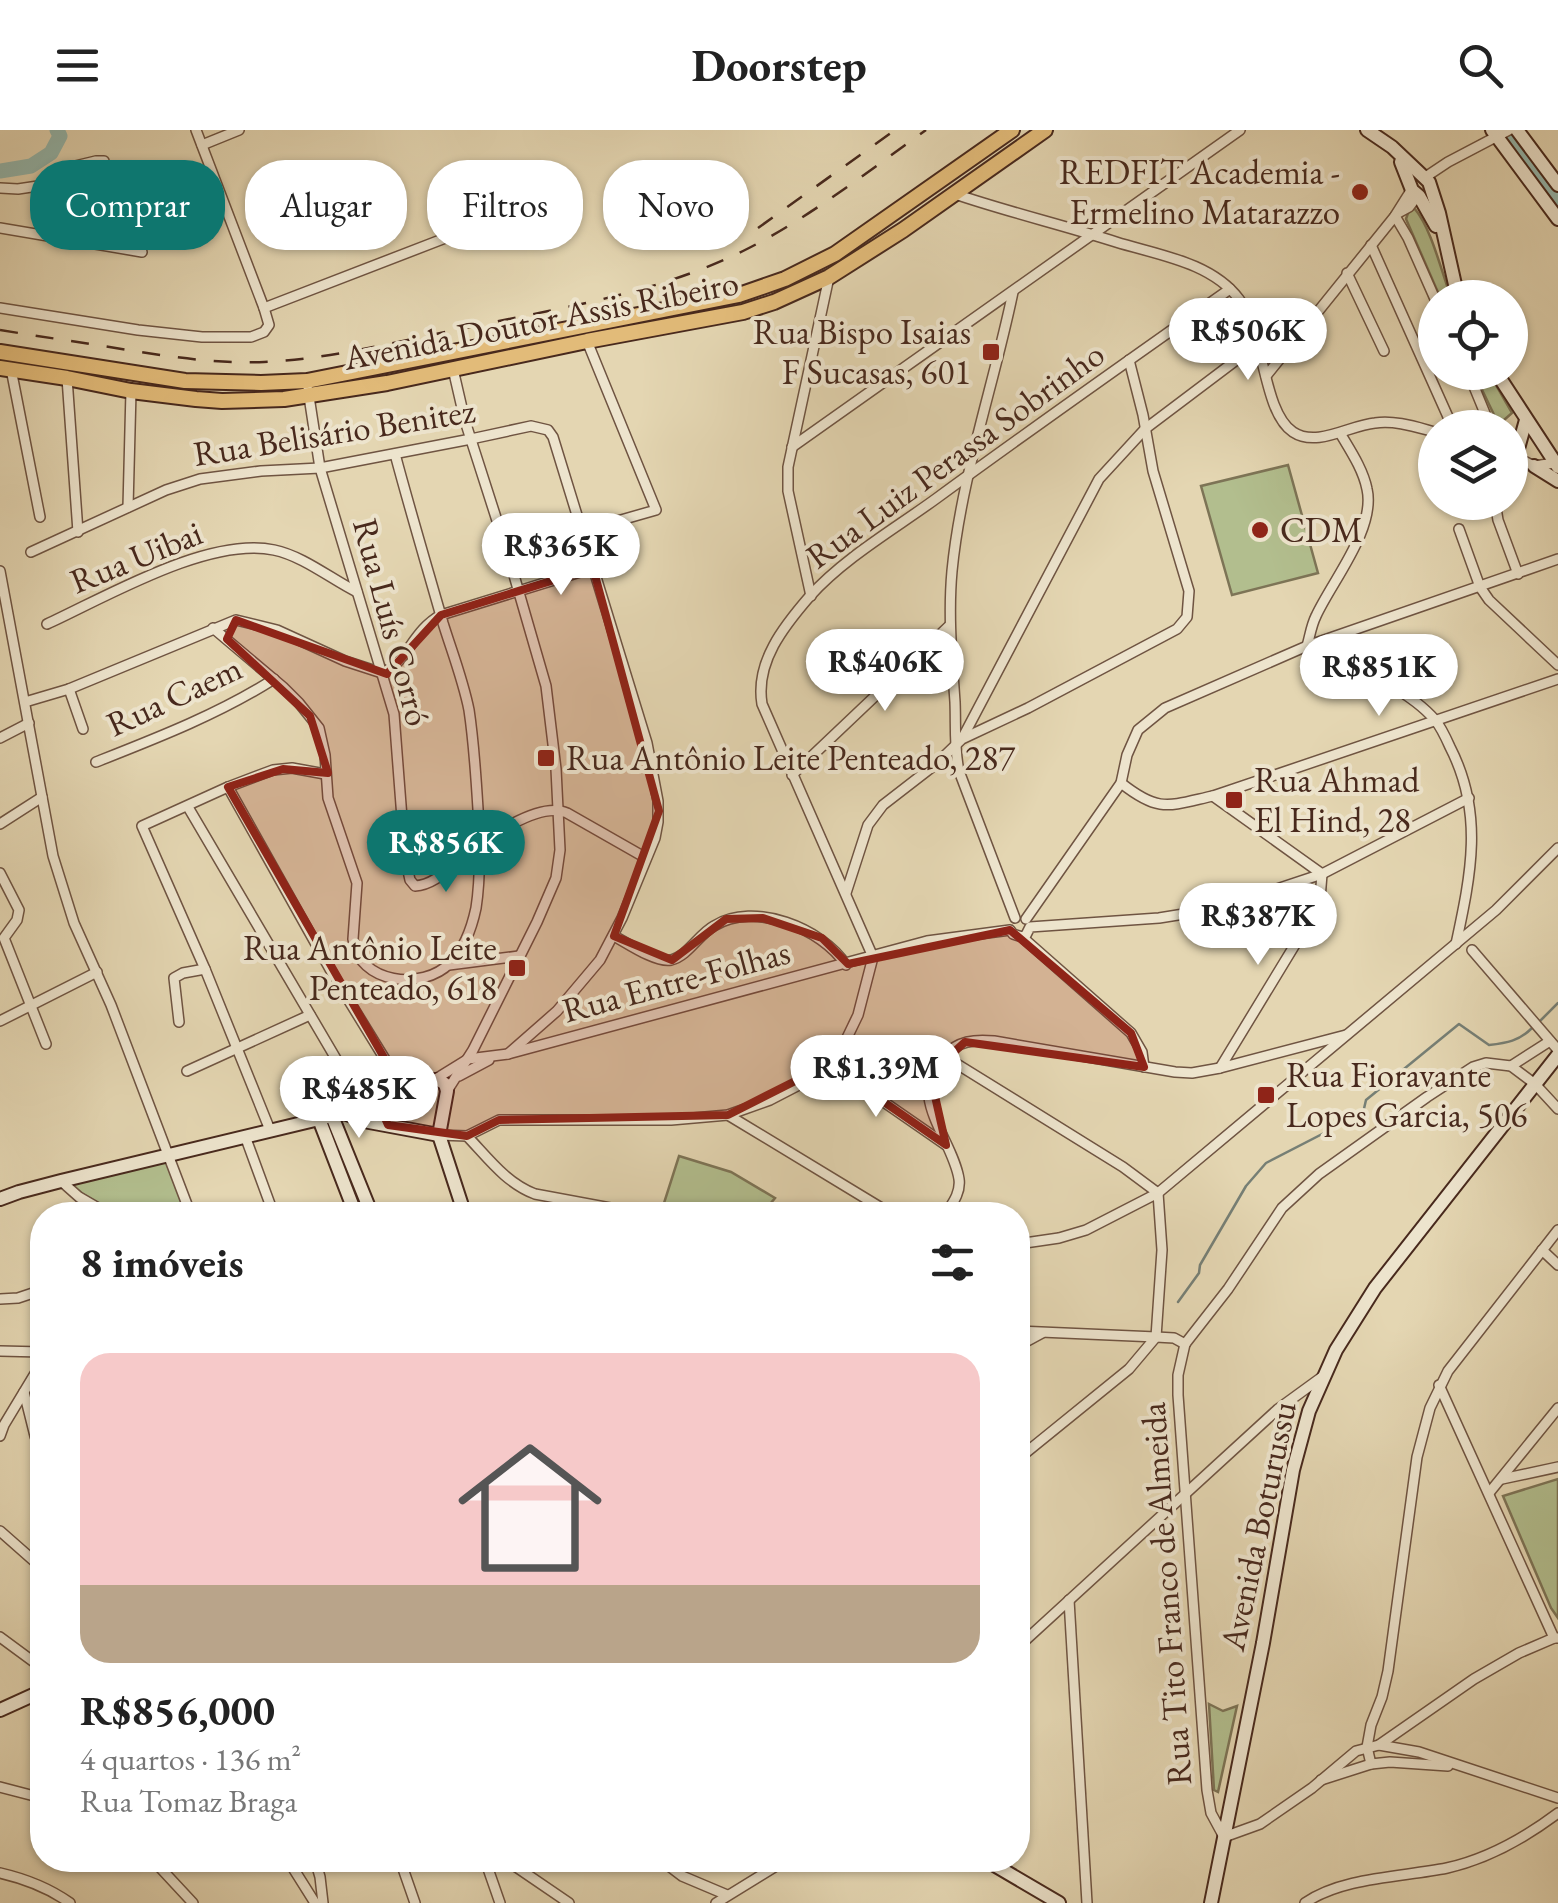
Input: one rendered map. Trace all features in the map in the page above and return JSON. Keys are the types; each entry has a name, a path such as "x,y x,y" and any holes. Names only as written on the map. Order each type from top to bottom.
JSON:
{"main road":[{"name":"Avenida Doutor Assis Ribeiro","path":"6,368 131,390 307,381 739,296 786,280 835,254 1012,130"},
{"name":"Avenida Doutor Assis Ribeiro","path":"0,352 253,401 310,397 388,384 743,312 829,278 1045,130"},
{"path":"1367,130 1399,154 1438,213 1454,280"},
{"path":"1517,130 1558,185"},
{"path":"1499,133 1558,218"},
{"path":"1528,423 1557,465"},
{"path":"1534,466 1558,481"},
{"name":"Avenida Boturussu","path":"1211,1903 1306,1420 1348,1328 1558,1053"},
{"path":"0,1200 61,1181 332,1116 434,1080 442,1082 447,1091 439,1135 461,1202"},
{"path":"388,1126 380,1107 400,1093"},
{"path":"332,1116 439,1135"},
{"path":"332,1116 353,1202"},
{"path":"332,1116 367,1202"},
{"path":"0,1710 30,1696"},
{"path":"1006,1872 1059,1903"}],"street":[{"path":"0,308 202,337 251,337 268,328 264,308 196,130"},
{"path":"202,145 239,130"},
{"path":"792,447 1240,130"},
{"path":"1266,376 1421,187 1448,162 1499,133"},
{"path":"0,188 30,187"},
{"path":"953,194 1182,262 1213,276 1230,289 1248,313 1278,412 1290,430 1308,436 1376,422 1418,428"},
{"path":"1396,215 1427,280"},
{"path":"0,228 142,252"},
{"path":"1371,245 1445,410"},
{"path":"264,308 427,246"},
{"path":"1348,273 1384,351"},
{"path":"811,596 788,492 788,467 829,278"},
{"name":"Rua Luiz Perassa Sobrinho","path":"873,957 766,713 761,681 776,640 811,596 844,567 1230,289"},
{"path":"1014,292 964,495 950,625 962,783 1024,921 1026,935 1022,936"},
{"path":"587,341 656,510 600,526"},
{"path":"958,743 1091,492 1108,468 1145,429 1259,342"},
{"path":"846,894 874,816 958,743 1133,654 1185,622 1188,591 1153,471 1130,360"},
{"path":"6,368 40,517"},
{"path":"447,1091 468,1059 537,922 556,878 560,850 546,686 453,369"},
{"path":"67,378 78,532"},
{"name":"Rua Luís Corró","path":"307,381 320,468 396,724 410,880 416,886 430,883 479,844"},
{"path":"128,507 131,390"},
{"name":"Rua Belisário Benitez","path":"31,552 200,478 320,468 540,426 553,437 594,568"},
{"path":"1307,646 1313,622 1368,510 1363,475 1340,432"},
{"path":"1528,448 1542,444"},
{"path":"394,454 468,709 474,755 479,882 465,942 449,965"},
{"path":"1528,462 1534,466 1557,465"},
{"path":"1498,520 1518,574"},
{"path":"1458,529 1480,587 1489,600 1558,665"},
{"name":"Rua Uibai","path":"47,624 180,564 211,552 240,548 277,550 357,592"},
{"path":"1024,921 1121,782 1132,741 1151,717 1307,646 1558,559"},
{"path":"26,702 236,620 277,630 382,673 393,668 422,628 441,615 594,568 654,771 658,822 614,936 600,960 572,996 508,1054"},
{"path":"0,571 64,898 144,1088 186,1202"},
{"path":"227,639 236,620"},
{"path":"792,775 950,625"},
{"path":"213,628 300,702 319,728 328,798 357,883 353,939 357,954 374,971 395,979 422,978 449,965 519,956"},
{"path":"0,640 12,636"},
{"path":"1307,646 1358,668 1410,699 1436,721 1458,761 1469,798 1472,853 1456,944"},
{"name":"Rua Caem","path":"96,762 166,734 274,679"},
{"path":"1121,782 1156,805 1213,796 1558,679"},
{"path":"69,688 83,729"},
{"path":"0,738 29,723"},
{"path":"270,1130 142,826 261,774 283,768 325,774"},
{"path":"228,787 386,1061 400,1093"},
{"path":"1213,796 1322,874"},
{"path":"0,824 42,797"},
{"path":"1144,1067 1140,1046 1131,1034 1010,926 1024,921 1142,920 1190,913 1259,895 1322,874 1469,798"},
{"path":"188,807 362,1107"},
{"path":"479,844 543,811 558,809 646,858"},
{"path":"1030,1242 1086,1230 1158,1193 1496,910 1558,848"},
{"path":"0,873 19,910 4,938 46,1044"},
{"path":"1220,1068 1313,915 1320,898 1322,874"},
{"path":"614,936 656,958 672,960 726,920 763,918 792,924 822,938 846,964"},
{"name":"Rua Entre-Folhas","path":"468,1059 508,1054 927,942 1010,930"},
{"path":"1472,950 1558,1053"},
{"path":"439,1135 467,1136 499,1120 670,1120 728,1115 784,1092 829,1064 846,1042 858,1015 873,957"},
{"path":"179,1022 174,978 205,970"},
{"path":"0,1020 97,972"},
{"path":"186,1070 310,1015"},
{"path":"953,1202 959,1180 932,1110 928,1084 934,1066 965,1042 985,1040 1192,1073 1349,1034"},
{"path":"1511,1066 1548,1039"},
{"path":"944,1056 1123,1167 1158,1193 1162,1250 1156,1337 1118,1379 1030,1449"},
{"name":"Rua Entre-Folhas","path":"456,1078 493,1057"},
{"path":"434,1080 468,1059"},
{"path":"1030,1331 1174,1338 1185,1344 1228,1289 1282,1208 1305,1186 1473,1067 1486,1063 1511,1066 1535,1084 1558,1110"},
{"path":"829,1064 946,1145"},
{"path":"728,1115 872,1202"},
{"path":"245,1136 269,1202"},
{"path":"467,1136 515,1185 535,1194 574,1202"},
{"path":"61,1181 88,1202"},
{"path":"1371,1764 1367,1748 1388,1671 1423,1429 1439,1385 1558,1230"},
{"path":"1542,1250 1558,1265"},
{"path":"0,1300 30,1294"},
{"path":"1030,1340 1044,1332"},
{"name":"Rua Tito Franco de Almeida","path":"1185,1344 1178,1395 1207,1790 1211,1813 1224,1836"},
{"path":"0,1351 30,1352"},
{"path":"1030,1636 1278,1409 1325,1375"},
{"path":"0,1436 30,1382"},
{"path":"1380,1745 1500,1664 1556,1638 1439,1385"},
{"path":"24,1392 30,1418"},
{"path":"1489,1494 1558,1408"},
{"path":"1502,1479 1558,1467"},
{"path":"0,1530 30,1557"},
{"path":"1069,1600 1087,1903"},
{"path":"0,1637 30,1659"},
{"path":"1224,1836 1260,1824 1320,1781 1352,1754 1371,1726"},
{"path":"1390,1762 1398,1732"},
{"path":"1352,1754 1380,1745 1394,1746 1558,1798"},
{"path":"1352,1754 1356,1769"},
{"path":"1320,1781 1371,1764 1461,1766"},
{"path":"0,1787 30,1795"},
{"path":"1305,1903 1326,1890 1474,1859 1525,1835 1558,1813"},
{"path":"164,1872 194,1903"},
{"path":"296,1872 315,1903"},
{"path":"319,1872 324,1903"},
{"path":"404,1872 415,1903"},
{"path":"489,1872 500,1903"},
{"path":"524,1872 569,1903"},
{"path":"677,1872 726,1895"},
{"path":"716,1903 765,1872"},
{"path":"0,1873 27,1880 70,1903"}],"highlighted area":[{"path":"593,568 659,811 614,936 672,960 726,919 763,918 822,938 848,964 1010,930 1131,1033 1144,1067 965,1042 930,1074 946,1145 829,1064 728,1115 499,1120 467,1136 388,1125 380,1107 400,1092 386,1061 228,787 283,769 328,773 310,716 227,639 236,620 387,674 441,615"}],"green space":[{"path":"1415,209 1421,218 1445,280 1433,280 1406,219 1409,210"},
{"path":"1482,390 1499,390 1510,410 1492,410"},
{"name":"CDM","path":"1288,465 1318,573 1232,595 1201,486"},
{"path":"168,1154 185,1202 96,1202 61,1181"},
{"path":"679,1156 731,1172 775,1198 772,1202 664,1202"},
{"path":"1558,1479 1558,1618 1503,1496"},
{"path":"1209,1704 1223,1711 1237,1706 1218,1792 1214,1790"}],"waterway":[{"path":"0,171 31,166 51,153 60,136 57,130"},
{"path":"1507,130 1558,199"},
{"path":"1538,1023 1558,1003"},
{"path":"1178,1302 1199,1273 1246,1186 1266,1163 1363,1113 1366,1100 1459,1024 1489,1045 1512,1041 1532,1028"}],"railway":[{"path":"758,228 895,130"},
{"path":"0,330 178,357 264,362 340,353 571,306 642,289 743,251 814,210 926,130"}],"place":[{"name":"REDFIT Academia - Ermelino Matarazzo","path":"1360,192"},
{"name":"Rua Bispo Isaias F Sucasas, 601","path":"991,352"},
{"name":"CDM","path":"1260,530"},
{"name":"Rua Antônio Leite Penteado, 287","path":"546,758"},
{"name":"Rua Ahmad El Hind, 28","path":"1234,800"},
{"name":"Rua Antônio Leite Penteado, 618","path":"517,968"},
{"name":"Rua Fioravante Lopes Garcia, 506","path":"1266,1095"}]}
